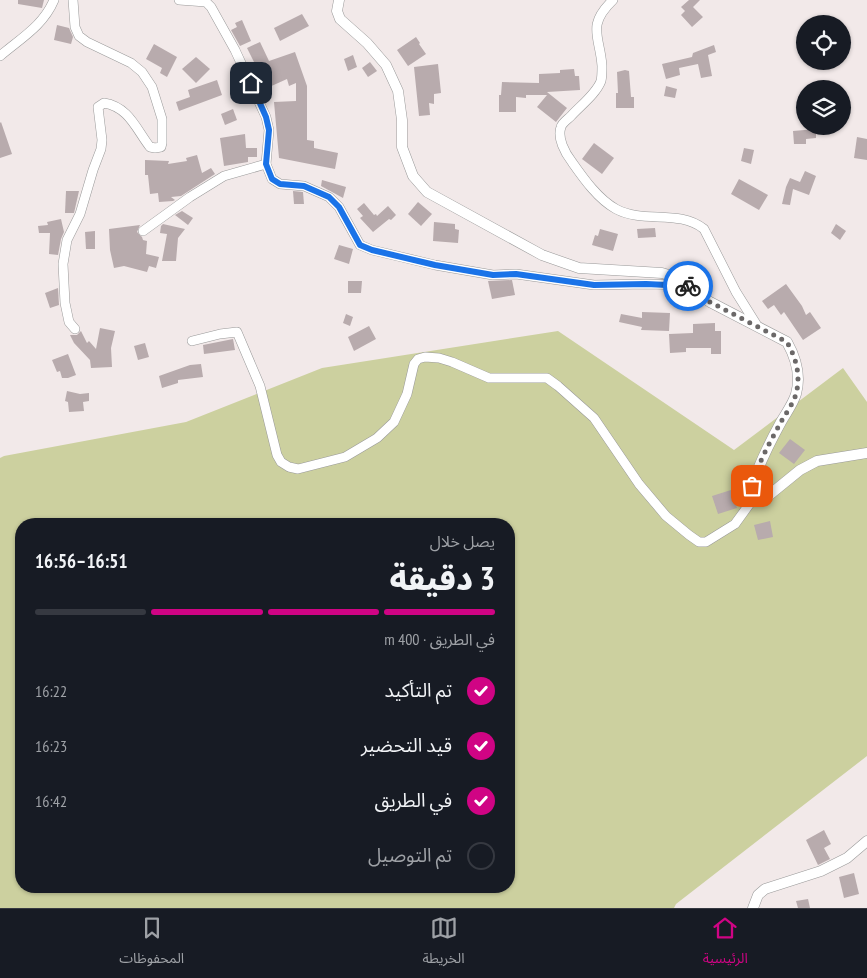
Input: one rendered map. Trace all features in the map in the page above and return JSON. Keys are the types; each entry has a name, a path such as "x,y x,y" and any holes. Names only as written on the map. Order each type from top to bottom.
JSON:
{"street":[{"path":"0,56 37,28 54,0"},
{"path":"72,0 75,27 79,36 87,42 131,63 142,72 152,87 162,119 161,147 155,148 150,146 126,113 104,103 98,107 102,140 101,149 80,214 67,240 63,264 65,304 70,322 75,329"},
{"path":"179,0 206,2 211,7 235,50 266,117 269,130 266,164 272,179 280,184 304,186 329,197 339,207 360,245 372,250 435,265 493,275 516,274 594,285 688,285"},
{"path":"338,0 337,12 340,19 367,42 386,65 398,91 402,120 402,147 413,176 427,192 542,255 579,268 662,273 672,276 688,285 710,302 737,317 756,324 787,342 794,354 798,368 796,395 761,460 752,486 756,494 763,497 768,496 800,470 817,461 867,453"},
{"path":"613,0 604,8 597,23 596,36 601,59 601,81 595,91 561,126 561,142 569,158 584,179 618,210 637,215 681,218 697,223 704,229 736,292 756,324"},
{"path":"143,231 190,197 224,176 266,164"},
{"path":"192,341 238,332 260,386 277,455 281,462 289,467 298,469 345,457 377,438 394,422 407,394 414,364 418,359 426,357 452,362 489,378 547,378 594,418 640,484 666,516 699,542 706,542 734,524 756,494"},
{"path":"753,908 758,895 765,889 821,870 847,858 867,841"}],"green space":[{"path":"558,331 734,450 843,368 867,402 867,756 676,904 674,908 0,908 0,458 186,422 322,368"}],"building":[{"path":"18,0 44,0 42,8 18,4"},
{"path":"689,0 700,0 693,7 703,17 692,27 681,15 685,11 681,7"},
{"path":"302,14 309,26 280,41 274,28"},
{"path":"242,20 251,41 240,46 231,30 237,27 235,23"},
{"path":"57,25 69,28 73,37 71,44 54,40"},
{"path":"416,37 426,54 408,66 397,50"},
{"path":"260,42 269,61 295,52 307,86 307,140 314,141 314,148 338,153 335,169 279,158 274,102 296,101 296,83 289,86 287,79 267,88 247,48"},
{"path":"154,44 177,57 167,77 160,73 162,68 146,59"},
{"path":"714,45 716,52 708,55 712,76 701,78 698,64 679,68 680,75 666,79 662,64 692,57 693,53"},
{"path":"353,55 357,67 348,71 344,59"},
{"path":"196,57 210,69 196,83 182,69"},
{"path":"370,62 377,71 368,77 362,68"},
{"path":"438,64 441,93 434,94 434,104 429,103 430,115 419,116 414,67"},
{"path":"574,69 575,76 579,76 580,90 547,92 567,108 556,122 537,107 547,95 526,95 526,98 516,97 516,112 499,112 499,95 501,95 502,82 539,83 539,74 560,73 560,70"},
{"path":"629,71 634,108 616,108 616,93 618,93 617,72"},
{"path":"217,80 222,95 179,111 176,102 190,97 188,90"},
{"path":"666,86 677,89 675,98 664,96"},
{"path":"233,109 237,120 225,125 221,114"},
{"path":"0,123 12,154 0,158"},
{"path":"793,131 796,131 796,135 816,135 816,138 806,139 806,144 794,144"},
{"path":"245,134 246,148 257,148 257,157 248,157 248,162 224,166 220,138"},
{"path":"857,137 867,139 867,160 854,158"},
{"path":"594,143 614,158 602,174 582,159"},
{"path":"744,148 754,150 751,164 741,161"},
{"path":"197,155 202,173 211,168 215,174 181,196 171,197 175,200 173,201 159,202 158,193 150,194 148,175 145,175 145,160 169,161 168,164 187,161 186,158"},
{"path":"805,171 816,176 809,195 793,189 790,205 782,204 790,178 800,182"},
{"path":"739,179 768,195 759,210 731,194"},
{"path":"322,180 346,187 343,198 321,186"},
{"path":"66,191 79,191 74,213 65,213"},
{"path":"293,191 303,192 304,204 294,204"},
{"path":"418,202 432,214 421,226 408,214"},
{"path":"364,203 374,215 376,214 377,216 388,206 396,215 373,232 360,218 363,216 357,209"},
{"path":"182,211 193,218 188,225 175,215"},
{"path":"61,219 64,232 58,255 49,254 50,233 39,233 38,226 48,225 47,222"},
{"path":"434,222 455,224 455,229 459,230 458,243 433,241"},
{"path":"163,224 185,229 178,238 176,261 162,261 167,234 160,233"},
{"path":"836,224 846,231 840,240 831,233"},
{"path":"140,225 137,232 143,240 147,241 146,254 159,257 156,268 149,266 147,272 124,266 114,268 110,250 109,229"},
{"path":"655,228 656,237 638,238 637,229"},
{"path":"600,229 618,234 613,251 592,245 595,235 598,236"},
{"path":"95,231 95,249 86,249 85,232"},
{"path":"339,245 353,249 349,264 334,259"},
{"path":"512,280 515,295 492,299 488,281"},
{"path":"348,281 362,281 361,293 348,293"},
{"path":"786,284 802,306 806,315 810,312 821,328 803,340 784,312 781,315 774,305 768,309 762,301"},
{"path":"58,288 59,305 50,308 45,293"},
{"path":"642,312 670,313 669,331 641,330 642,327 619,322 621,314 642,318"},
{"path":"346,314 353,317 350,326 343,323"},
{"path":"715,323 715,331 721,331 721,354 711,354 711,348 686,348 686,352 670,353 669,334 693,333 693,324"},
{"path":"369,326 376,339 354,351 348,337"},
{"path":"100,328 115,331 111,348 112,367 91,368 90,360 74,343 70,335 77,335 81,331 87,343 89,341 96,349"},
{"path":"233,339 235,350 204,354 203,345"},
{"path":"145,343 149,357 138,360 134,346"},
{"path":"68,354 76,375 62,378 60,371 57,372 52,360"},
{"path":"201,364 203,377 178,380 178,383 162,388 159,376 190,365"},
{"path":"67,391 80,394 89,393 89,401 83,402 84,411 69,412 68,402 65,401"},
{"path":"790,439 805,450 794,464 779,453"},
{"path":"731,490 737,508 718,514 712,496"},
{"path":"770,521 773,537 758,540 754,525"},
{"path":"824,830 831,844 824,848 830,859 818,865 806,840"},
{"path":"854,873 859,894 844,898 839,877"},
{"path":"808,899 810,908 798,908 796,901"}],"way so far":[{"path":"688,286 710,302 737,317 756,324 787,342 794,354 798,368 796,395 761,460 752,486"}],"route":[{"path":"251,83 266,117 269,130 266,164 272,179 280,184 304,186 329,197 339,207 360,245 372,250 435,265 493,275 516,274 594,285 646,284 688,286"}]}
